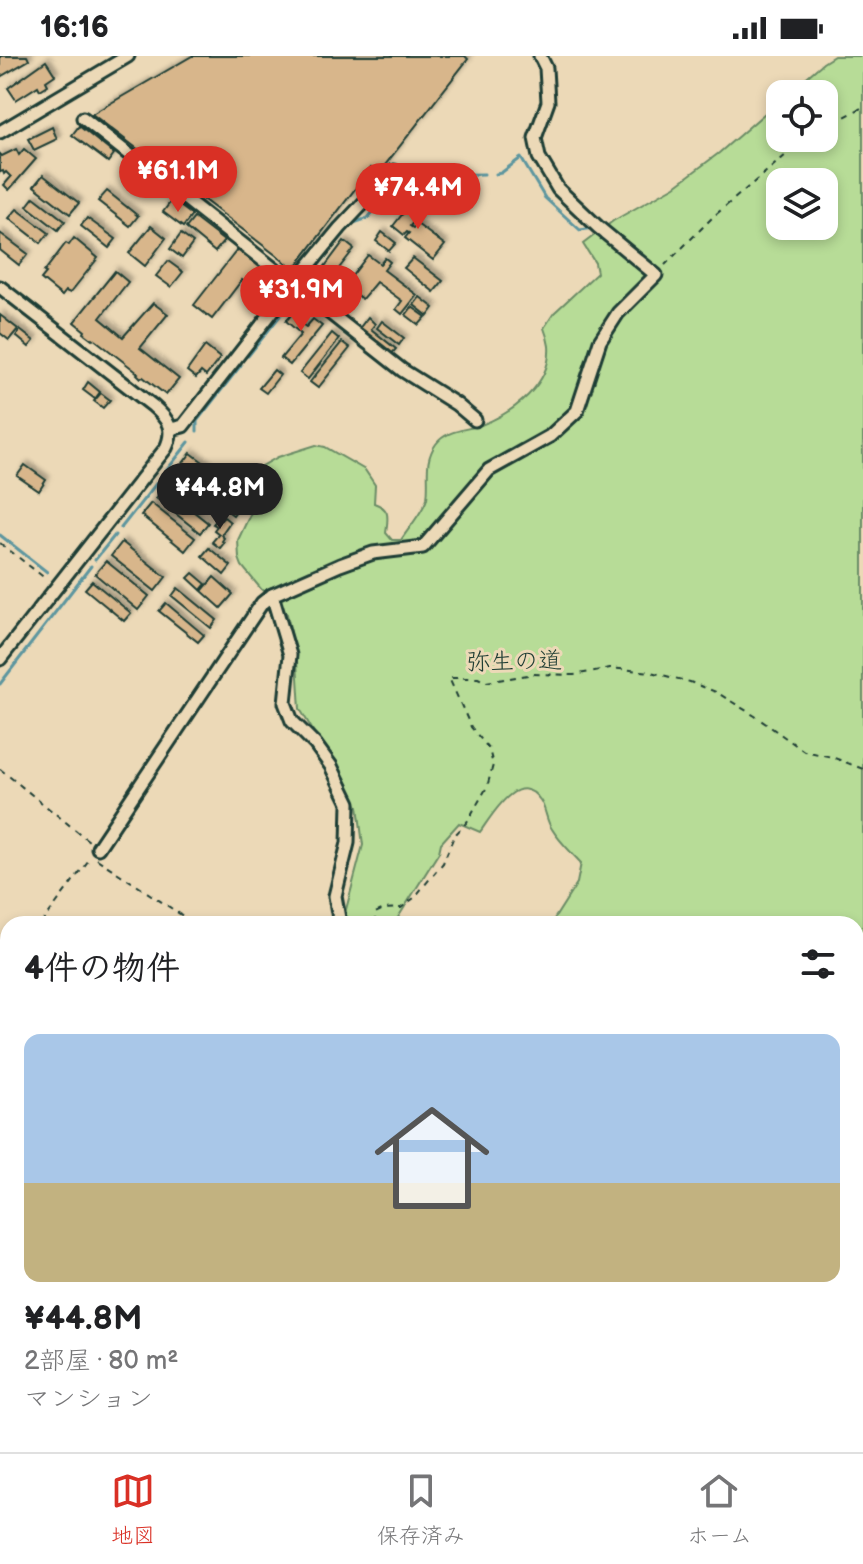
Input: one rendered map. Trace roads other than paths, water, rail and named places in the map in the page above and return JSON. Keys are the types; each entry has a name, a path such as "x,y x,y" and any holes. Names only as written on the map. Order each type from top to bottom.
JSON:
{"street":[{"path":"0,132 128,56"},
{"path":"98,848 262,603 272,595 373,553 423,547 489,470 550,436 577,411 600,341 618,313 656,275 558,189 539,157 535,138 548,102 546,68 540,56"},
{"path":"83,118 402,370 456,404 475,420"},
{"path":"171,429 183,426 340,228 394,171"},
{"path":"0,287 162,414 171,429 166,448 0,659"},
{"path":"272,595 290,655 285,703 292,721 331,766 349,803 348,843 335,896 339,916"}],"waterway":[{"path":"496,174 521,158 545,198 580,230 594,228"},
{"path":"401,176 484,174"},
{"path":"346,231 351,224 368,218 392,189"},
{"path":"304,284 340,238"},
{"path":"248,356 295,297"},
{"path":"197,431 197,421 241,365"},
{"path":"121,528 189,442"},
{"path":"0,535 47,572"},
{"path":"95,560 115,535"},
{"path":"0,684 91,566"}]}
